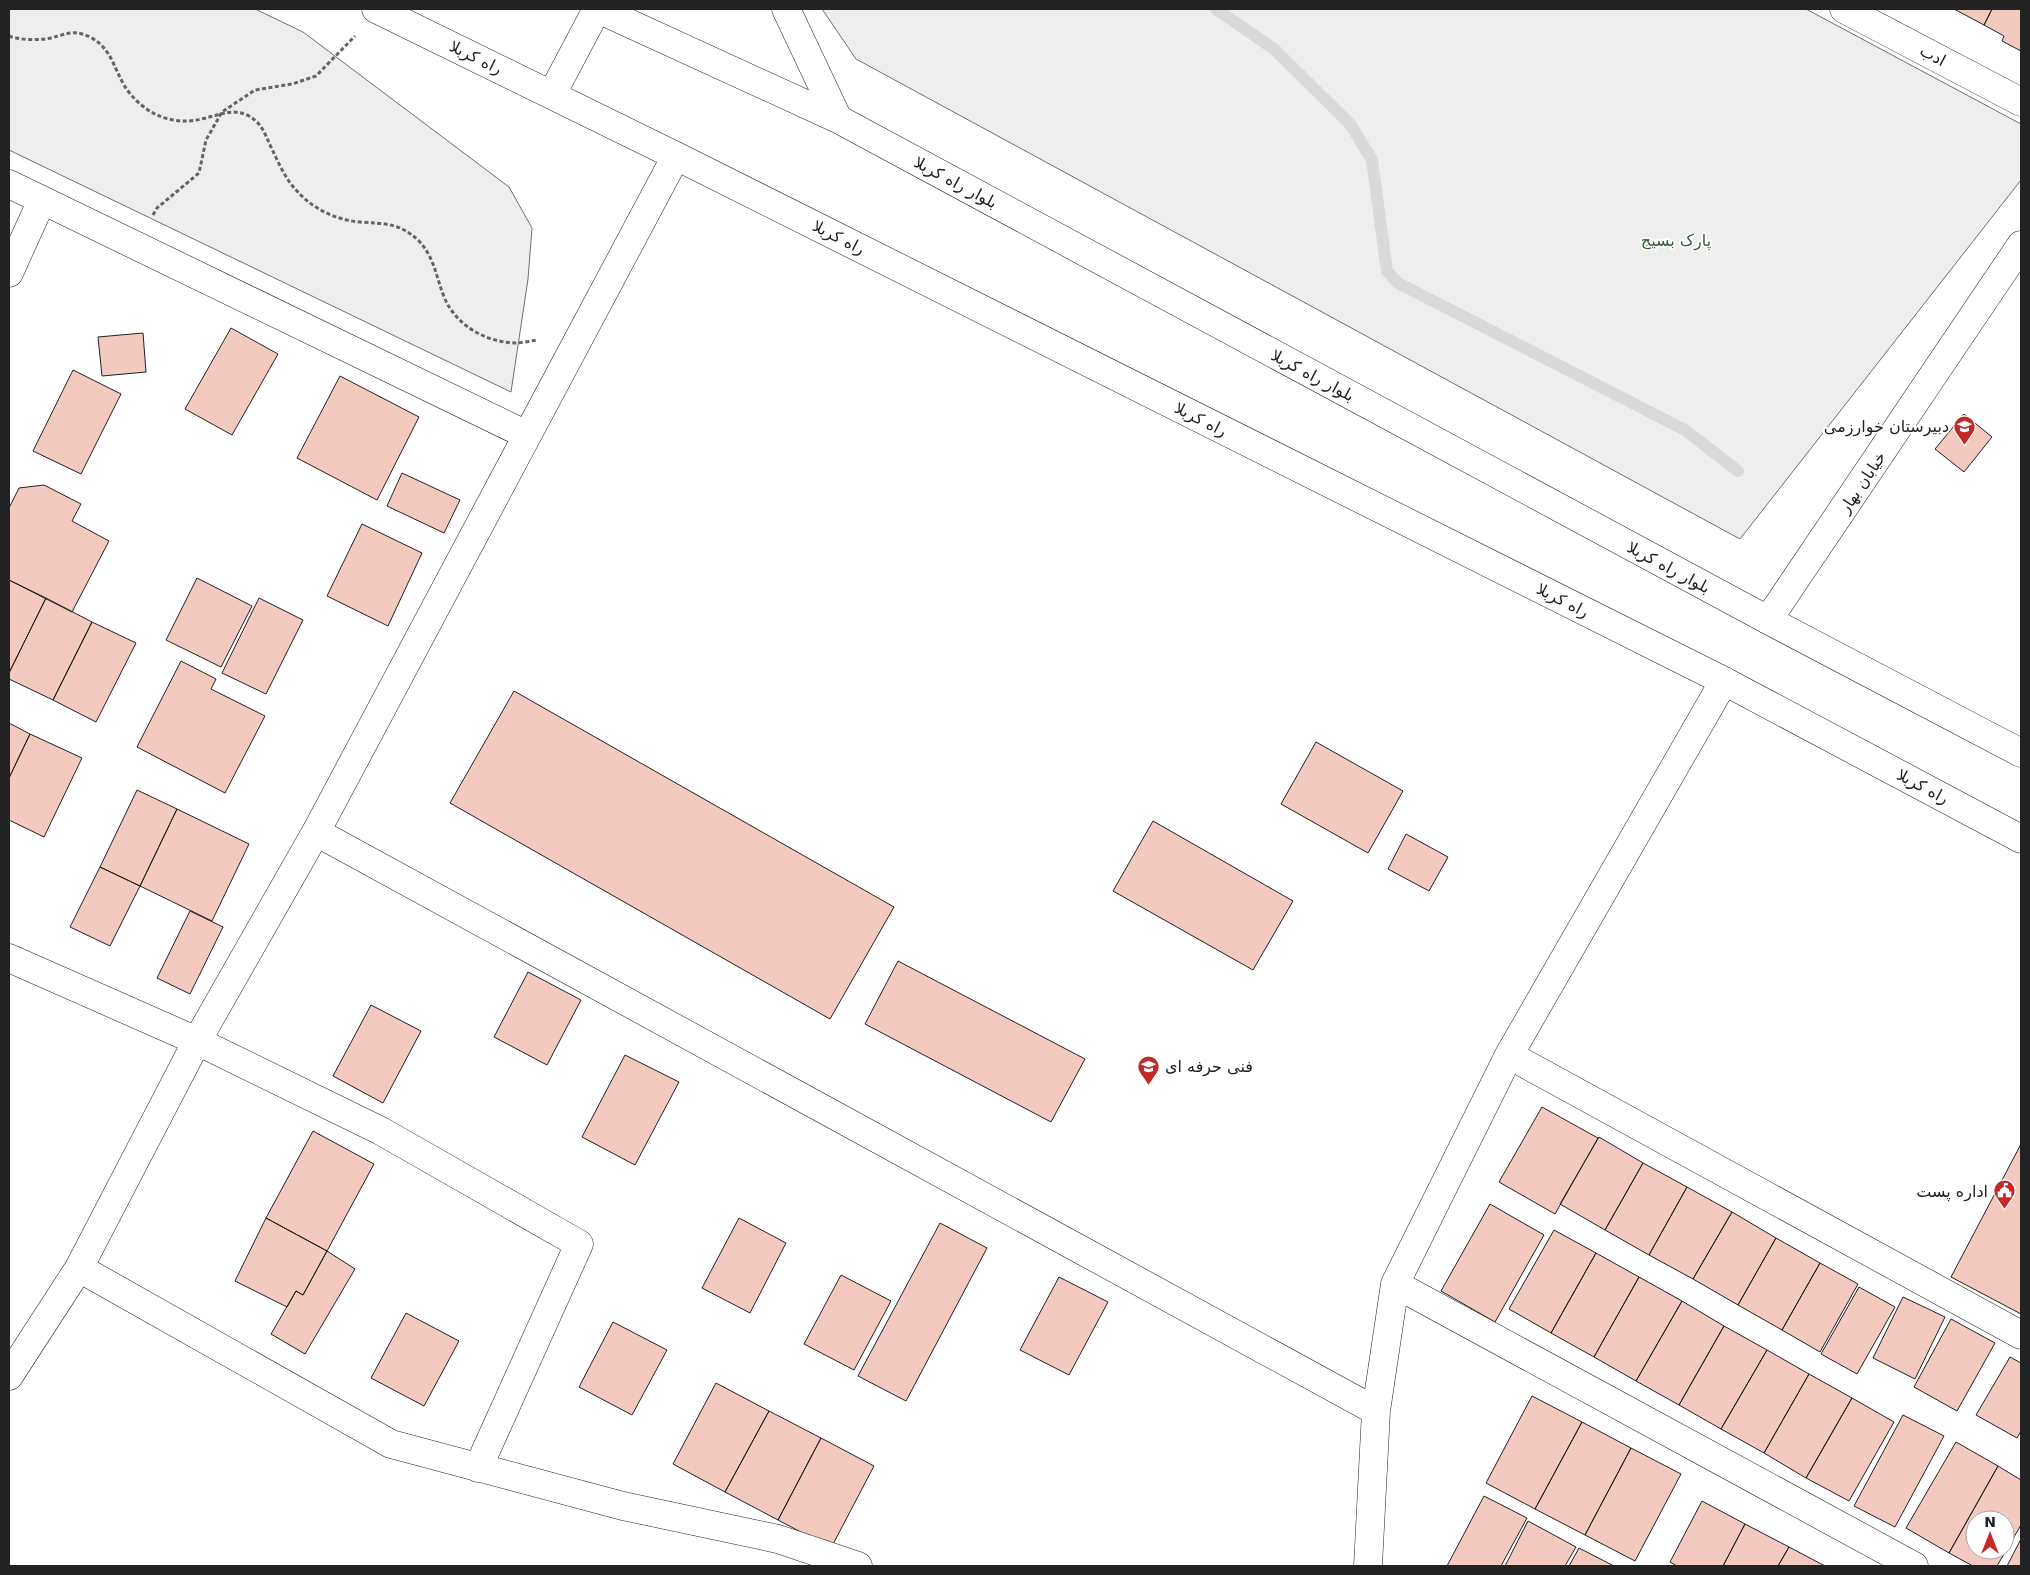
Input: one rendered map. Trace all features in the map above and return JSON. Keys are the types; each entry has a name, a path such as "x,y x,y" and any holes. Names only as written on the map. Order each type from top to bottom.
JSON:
{"street":[{"name":"راه کربلا","path":"377,9 552,94 1724,681 2021,839"},
{"path":"552,94 597,9"},
{"name":"بلوار راه کربلا","path":"597,9 838,119 1768,620 2021,753"},
{"path":"786,9 838,119"},
{"name":"ادب","path":"1844,9 2021,102"},
{"path":"9,1376 79,1268 197,1041 316,832 676,156"},
{"path":"9,184 527,435"},
{"path":"9,273 42,200"},
{"name":"خیابان بهار","path":"1768,620 2021,245"},
{"path":"1368,1566 1376,1411 1395,1284 1508,1054 1724,681"},
{"path":"316,832 1376,1411"},
{"path":"9,958 197,1041 381,1131 579,1244 478,1468"},
{"path":"1508,1054 2021,1335"},
{"path":"79,1268 392,1444 623,1506 778,1539 858,1566"},
{"path":"1395,1284 1914,1566"}],"path":[{"path":"9,36 18,39 47,39 60,34 74,33 88,36 100,43 109,53 124,86 138,103 157,115 178,121 201,120 222,112 255,90 292,84 316,76 377,9"},
{"path":"137,246 157,208 199,173 206,140 222,112"},
{"path":"222,112 236,112 248,116 259,123 296,190 314,206 335,217 359,222 380,222 401,228 418,241 432,258 445,299 457,318 474,332 494,340 516,343 538,340 585,327"}],"green space":[{"path":"9,9 255,9 303,32 509,187 532,228 528,279 511,392 9,150"},
{"name":"پارک بسیج","path":"822,9 1806,9 2021,124 2021,180 1740,539 856,59"}],"building":[{"path":"1954,9 1992,9 1984,25"},
{"path":"1992,9 2021,9 2021,51 2002,41 2004,36 1984,25"},
{"path":"231,328 278,354 232,435 185,409"},
{"path":"143,333 146,372 102,376 98,337"},
{"path":"73,370 121,394 81,474 33,451"},
{"path":"340,376 419,417 377,500 297,458"},
{"path":"1964,414 1992,437 1964,472 1935,449"},
{"path":"402,473 460,500 444,533 387,506"},
{"path":"44,485 81,504 72,521 109,541 72,612 9,580 9,508 19,488"},
{"path":"362,524 422,553 388,626 327,596"},
{"path":"197,578 252,606 221,667 166,640"},
{"path":"9,580 46,598 9,673"},
{"path":"46,598 92,622 53,700 9,679 9,673"},
{"path":"259,598 303,620 266,694 222,673"},
{"path":"92,622 136,643 96,722 53,700"},
{"path":"181,661 216,679 211,689 265,716 225,793 137,747"},
{"path":"514,691 894,907 830,1019 450,803"},
{"path":"9,723 30,734 9,778"},
{"path":"30,734 82,758 44,837 9,820 9,778"},
{"path":"1316,742 1403,791 1368,853 1281,804"},
{"path":"137,790 177,809 140,886 100,867"},
{"path":"177,809 249,844 212,921 140,886"},
{"path":"1153,821 1293,901 1253,970 1113,891"},
{"path":"1406,834 1448,857 1429,891 1388,869"},
{"path":"100,867 140,886 110,946 70,927"},
{"path":"190,911 223,927 190,994 157,978"},
{"path":"898,961 1085,1059 1051,1122 865,1024"},
{"path":"528,972 581,1000 547,1065 494,1037"},
{"path":"371,1005 421,1031 383,1103 333,1076"},
{"path":"625,1055 679,1082 635,1165 582,1137"},
{"path":"1542,1107 1598,1138 1555,1214 1499,1182"},
{"path":"313,1131 374,1164 327,1251 266,1218"},
{"path":"1599,1137 1643,1163 1605,1230 1560,1204"},
{"name":"اداره پست","path":"2021,1144 2021,1314 1951,1277"},
{"path":"1643,1163 1687,1187 1649,1255 1605,1230"},
{"path":"1687,1187 1732,1212 1693,1279 1649,1255"},
{"path":"1490,1204 1544,1235 1495,1322 1441,1291"},
{"path":"1732,1212 1776,1238 1738,1305 1693,1279"},
{"path":"266,1218 327,1251 303,1295 296,1291 287,1307 235,1281"},
{"path":"739,1218 786,1243 750,1313 702,1288"},
{"path":"940,1223 987,1248 906,1401 858,1376"},
{"path":"1554,1230 1596,1253 1551,1333 1509,1309"},
{"path":"1776,1238 1820,1263 1782,1330 1738,1305"},
{"path":"327,1251 355,1269 305,1354 271,1334 296,1291 303,1295"},
{"path":"1596,1253 1639,1277 1594,1357 1551,1333"},
{"path":"1820,1263 1858,1284 1820,1352 1782,1330"},
{"path":"841,1275 891,1301 854,1370 804,1344"},
{"path":"1059,1277 1108,1302 1069,1375 1020,1350"},
{"path":"1639,1277 1682,1301 1636,1381 1594,1357"},
{"path":"1859,1287 1895,1307 1857,1374 1821,1354"},
{"path":"1903,1297 1945,1317 1915,1379 1873,1358"},
{"path":"1682,1301 1724,1326 1679,1405 1636,1381"},
{"path":"406,1313 459,1341 424,1406 371,1378"},
{"path":"1951,1319 1995,1343 1957,1411 1914,1387"},
{"path":"613,1322 667,1350 632,1415 579,1387"},
{"path":"1724,1326 1767,1350 1721,1429 1679,1405"},
{"path":"1767,1350 1809,1374 1764,1453 1721,1429"},
{"path":"2010,1357 2021,1363 2021,1431 2017,1438 1976,1415"},
{"path":"1809,1374 1852,1398 1806,1478 1764,1453"},
{"path":"716,1383 769,1411 725,1492 673,1464"},
{"path":"1532,1396 1582,1422 1535,1509 1486,1483"},
{"path":"1852,1398 1894,1422 1849,1501 1806,1478"},
{"path":"769,1411 821,1438 778,1520 725,1492"},
{"path":"1903,1415 1944,1436 1895,1527 1854,1506"},
{"path":"1582,1422 1631,1448 1585,1535 1535,1509"},
{"path":"821,1438 874,1466 831,1548 778,1520"},
{"path":"1956,1442 1998,1466 1973,1510 1965,1510 1965,1525 1949,1553 1906,1528"},
{"path":"1631,1448 1681,1474 1635,1561 1585,1535"},
{"path":"1998,1466 2021,1480 2021,1525 2015,1535 2015,1510 1973,1510"},
{"path":"1484,1496 1527,1518 1501,1566 1447,1566"},
{"path":"1702,1501 1745,1524 1723,1566 1677,1566 1670,1562"},
{"path":"1528,1521 1576,1547 1565,1566 1505,1566"},
{"path":"1745,1524 1789,1547 1778,1566 1723,1566"},
{"path":"1965,1525 1965,1560 2001,1560 1997,1566 1973,1566 1949,1553"},
{"path":"2021,1539 2021,1566 2007,1566 2010,1560 2015,1560 2015,1551"},
{"path":"1789,1547 1825,1566 1778,1566"},
{"path":"1579,1548 1614,1566 1569,1566"}],"waterway":[{"path":"1216,9 1274,49 1350,124 1372,160 1387,271 1398,283 1685,430 1738,471"}],"place":[{"name":"دبیرستان خوارزمی","path":"1965,445"},
{"name":"فنی حرفه ای","path":"1149,1085"},
{"name":"اداره پست","path":"2004,1210"}]}
